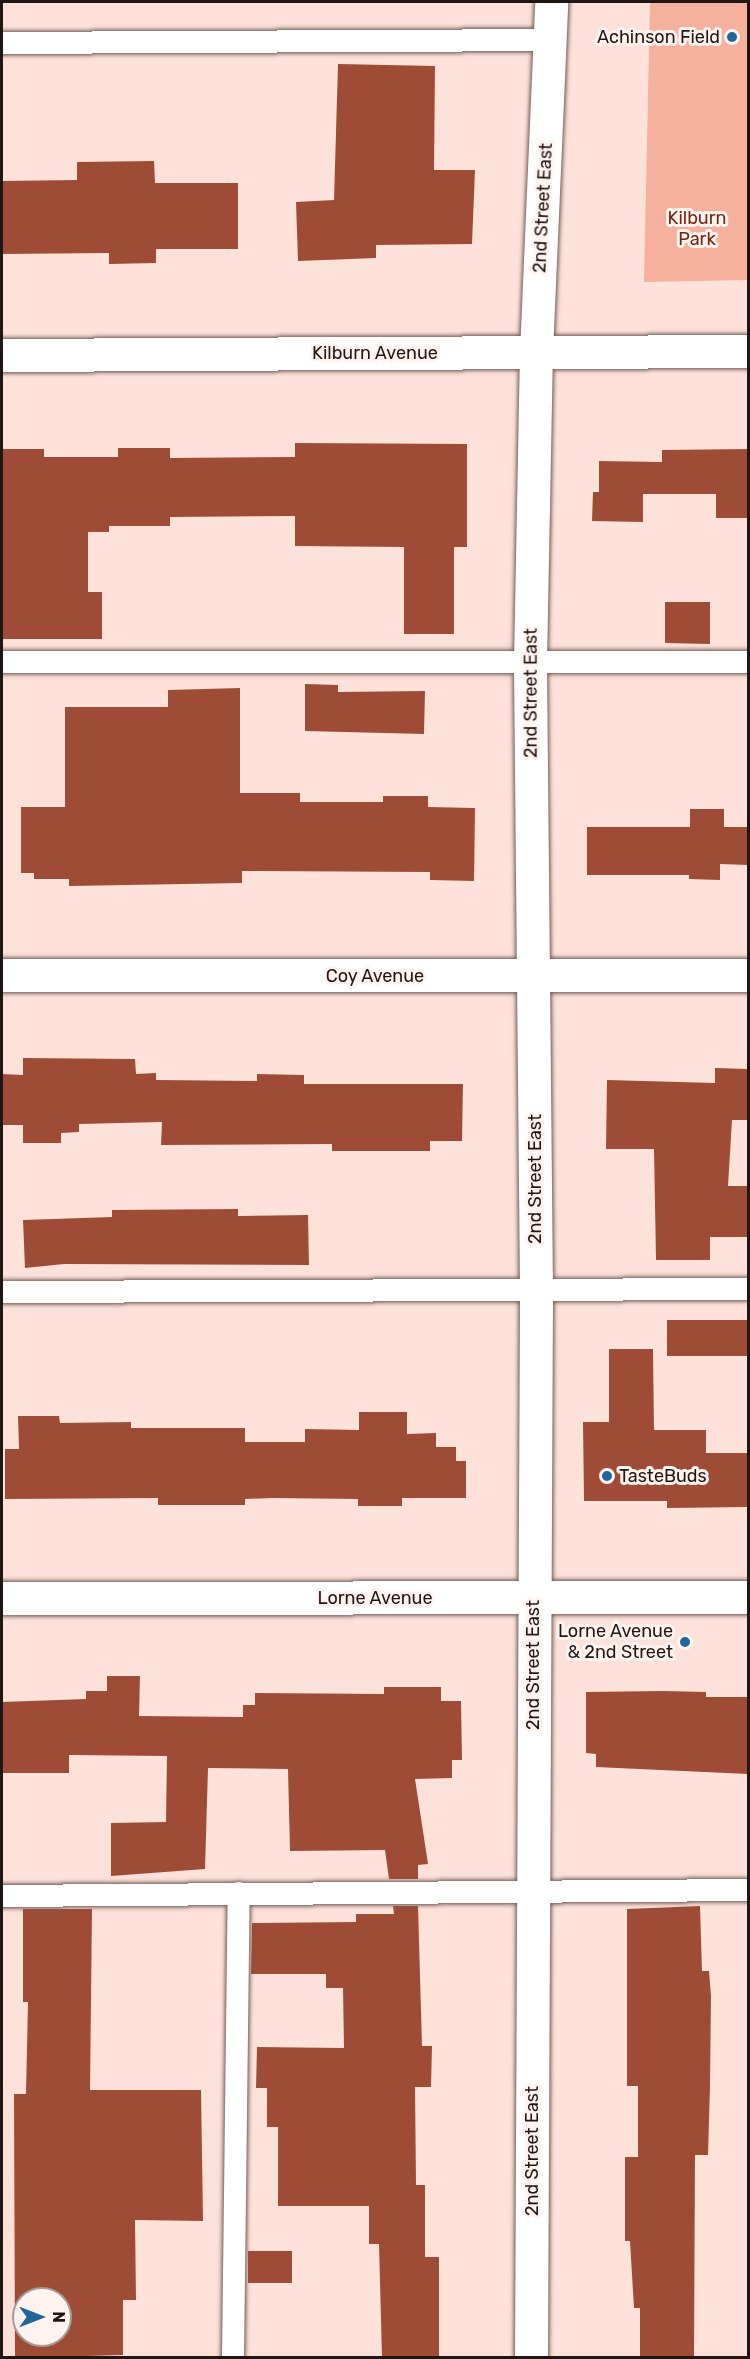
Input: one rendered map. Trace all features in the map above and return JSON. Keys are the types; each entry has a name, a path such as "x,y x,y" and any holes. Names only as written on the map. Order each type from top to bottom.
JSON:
{"street":[{"name":"2nd Street East","path":"531,2358 536,1290 530,662 536,352 551,2"},
{"name":"Kilburn Avenue","path":"2,355 748,351"},
{"name":"Coy Avenue","path":"2,975 748,975"},
{"name":"Lorne Avenue","path":"2,1598 748,1597"}],"lane":[{"path":"2,43 551,40"},
{"path":"2,663 748,662"},
{"path":"2,1292 748,1289"},
{"path":"2,1896 748,1890"},
{"path":"233,2358 240,1893"}],"green space":[{"name":"Kilburn Park","path":"650,2 748,2 748,280 644,282"}],"building":[{"path":"338,64 435,66 434,170 475,170 472,244 376,245 376,258 298,261 296,202 334,200"},
{"path":"154,161 155,183 238,183 238,249 156,249 156,263 109,264 109,253 2,254 2,181 77,180 77,162"},
{"path":"295,443 467,444 467,547 454,547 454,634 404,634 404,547 295,546 295,516 170,517 170,526 109,526 109,532 88,532 88,592 102,592 102,639 2,639 2,449 44,449 44,457 118,457 118,448 170,448 170,458 295,457"},
{"path":"748,449 748,518 716,518 716,494 643,494 643,522 592,521 593,492 599,492 599,461 662,462 662,450"},
{"path":"665,602 710,602 710,644 665,643"},
{"path":"305,684 338,685 338,692 425,691 424,734 305,731"},
{"path":"240,688 240,793 300,793 300,802 383,802 383,796 428,796 428,807 475,808 474,881 430,880 430,872 242,871 242,883 69,886 69,879 34,879 34,873 21,873 21,807 65,807 65,707 168,707 168,690"},
{"path":"690,809 724,809 724,827 748,827 748,865 720,864 720,880 689,879 689,875 587,875 587,827 690,827"},
{"path":"23,1058 135,1059 136,1074 156,1073 156,1080 257,1081 257,1074 304,1075 304,1084 463,1084 462,1141 430,1141 430,1151 332,1151 332,1144 161,1145 162,1122 79,1124 79,1132 61,1133 61,1143 23,1143 23,1125 2,1125 2,1074 23,1075"},
{"path":"715,1068 748,1069 748,1120 732,1120 728,1186 747,1186 747,1237 710,1237 710,1260 656,1260 654,1149 606,1149 607,1080 715,1083"},
{"path":"238,1209 238,1216 308,1215 309,1265 64,1264 25,1268 23,1220 112,1217 112,1210"},
{"path":"667,1320 748,1320 748,1356 667,1356"},
{"path":"609,1349 653,1349 654,1430 706,1430 706,1453 748,1453 748,1507 667,1508 667,1501 584,1501 583,1422 609,1422"},
{"path":"359,1412 407,1412 407,1434 436,1433 436,1447 456,1447 456,1461 466,1461 466,1498 402,1498 402,1506 358,1506 358,1499 273,1498 245,1499 245,1505 158,1505 158,1498 5,1499 5,1449 19,1449 18,1416 59,1416 60,1423 131,1422 131,1428 245,1428 245,1442 305,1442 305,1429 359,1430"},
{"path":"107,1676 140,1676 139,1716 243,1717 243,1705 255,1705 255,1693 384,1694 384,1687 441,1687 441,1701 461,1701 462,1760 452,1760 452,1778 415,1779 428,1864 418,1865 418,1879 389,1879 385,1850 290,1851 288,1769 208,1768 205,1869 111,1876 111,1823 166,1822 167,1756 69,1755 69,1773 2,1773 2,1702 86,1699 86,1691 107,1691"},
{"path":"586,1692 706,1692 706,1697 748,1697 748,1774 596,1767 596,1754 586,1753"},
{"path":"393,1906 418,1906 422,2046 432,2046 431,2087 415,2087 416,2185 425,2185 425,2257 439,2257 439,2358 382,2358 379,2244 369,2244 369,2206 278,2206 278,2127 267,2127 267,2088 256,2088 257,2047 344,2048 343,1988 326,1988 326,1974 251,1974 252,1923 356,1922 356,1914 394,1914"},
{"path":"700,1906 702,1971 709,1971 711,1996 710,2085 708,2155 695,2155 694,2358 640,2358 640,2308 634,2308 630,2241 625,2241 625,2157 638,2157 638,2086 627,2086 627,1909"},
{"path":"23,1909 92,1909 90,2090 201,2090 203,2221 135,2220 136,2300 123,2300 123,2355 15,2358 15,2347 72,2347 72,2287 15,2287 14,2094 26,2094 28,2002 23,2002"},
{"path":"248,2251 292,2251 292,2283 248,2283"}],"place":[{"name":"Achinson Field","path":"732,37"},
{"name":"TasteBuds","path":"607,1476"},
{"name":"Lorne Avenue & 2nd Street","path":"685,1642"}]}
